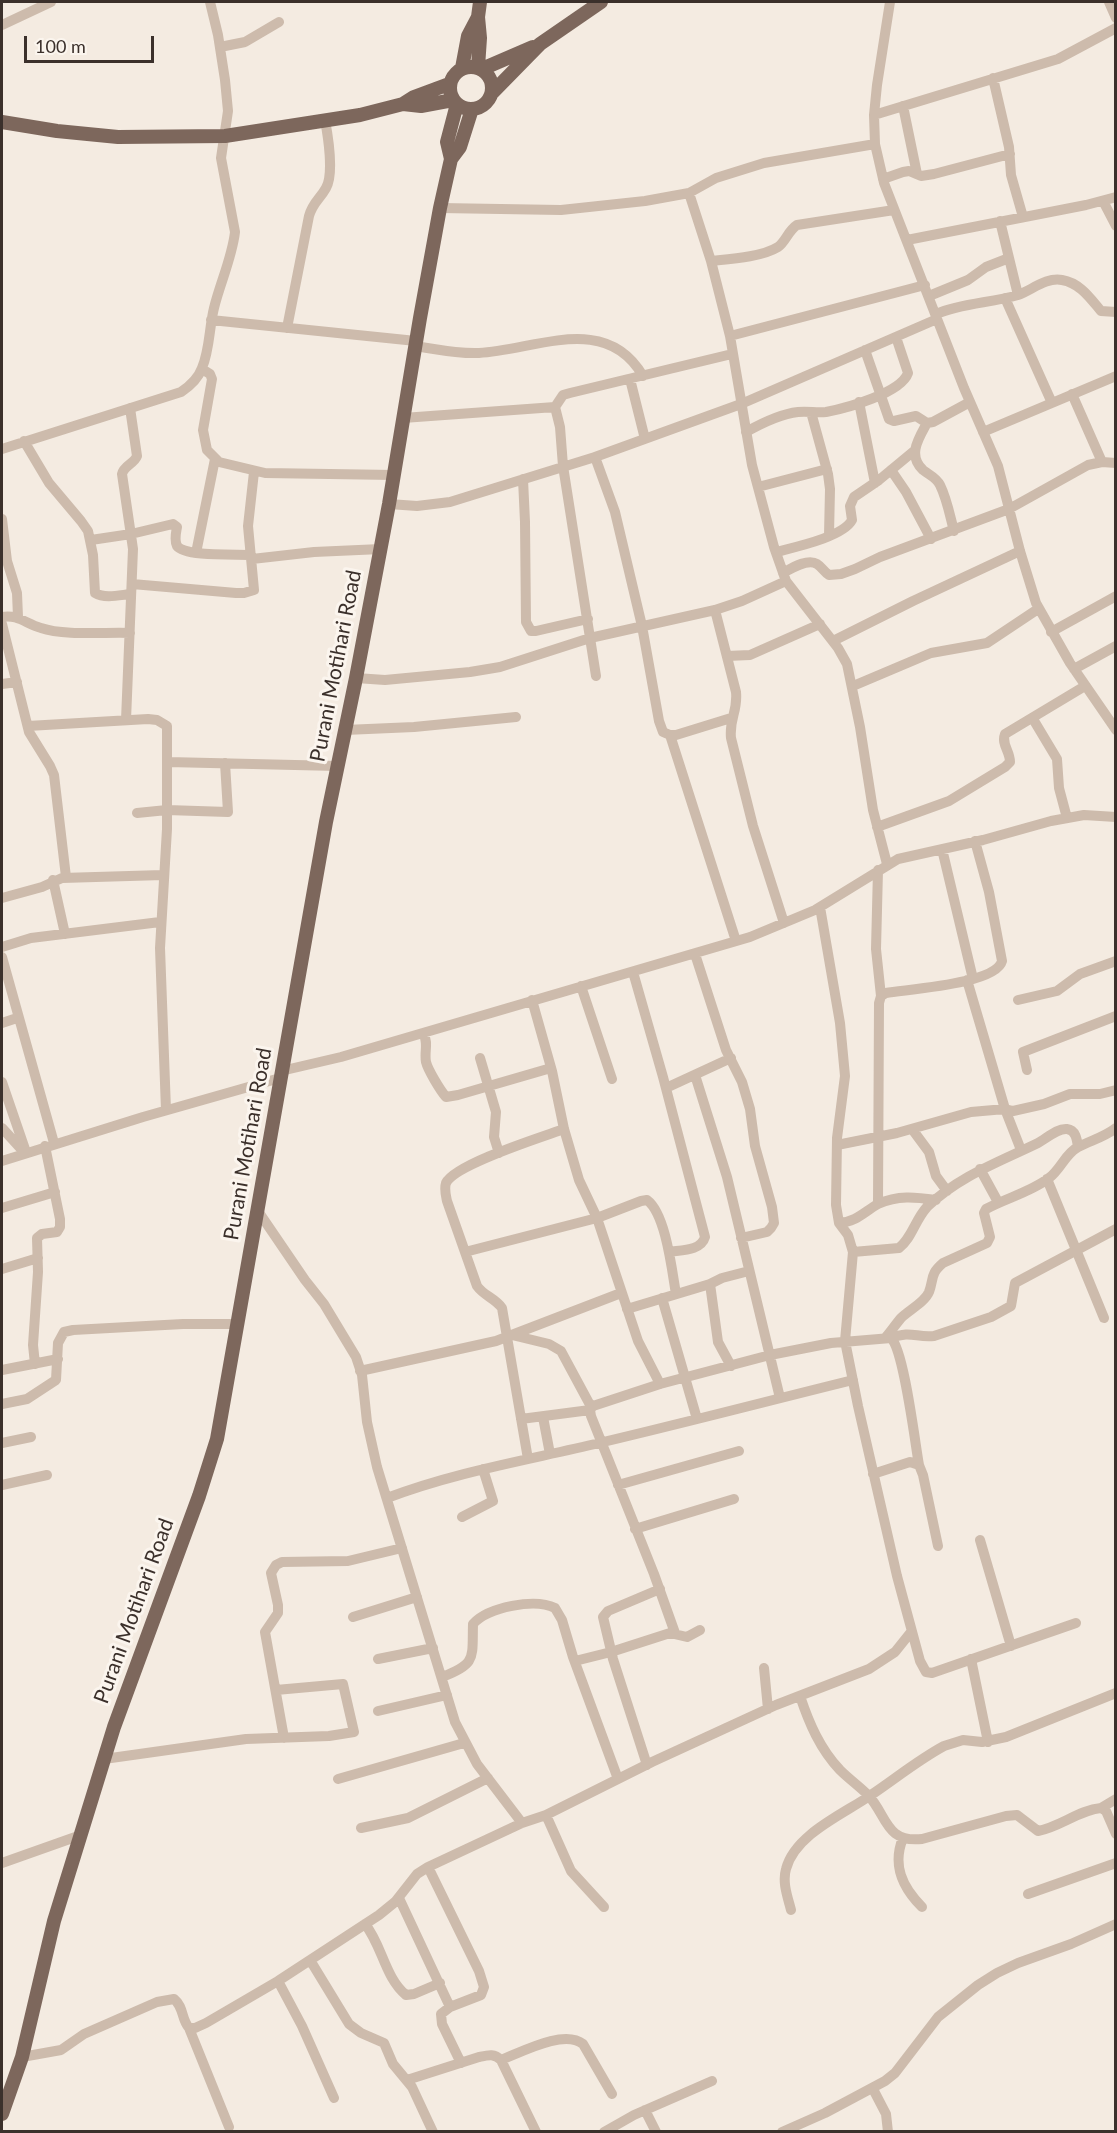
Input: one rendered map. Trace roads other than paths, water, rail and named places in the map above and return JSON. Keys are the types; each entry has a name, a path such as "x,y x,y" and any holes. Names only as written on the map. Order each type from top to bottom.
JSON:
{"main road":[{"path":"403,104 414,97 449,84 462,68 468,36 477,17 480,2"},
{"path":"2,122 57,131 118,137 225,136 325,120 403,104 422,106 455,102 472,109 482,106 540,44 601,2"},
{"path":"477,17 480,68 490,77 492,93"},
{"path":"462,68 480,68 540,44"},
{"path":"449,84 455,102"},
{"name":"Purani Motihari Road","path":"451,159 447,142 455,102"},
{"name":"Purani Motihari Road","path":"2,2114 22,2057 54,1921 104,1759 131,1676 214,1453 337,766 381,549 440,208 451,159 460,147 472,109"}],"street":[{"path":"2,25 51,2"},
{"path":"2,449 181,392 190,386 202,369 207,352 211,320 235,232 221,158 228,111 220,47 210,2"},
{"path":"890,2 874,115 876,144 883,179 970,402 998,466 1038,609 1074,669 1116,730"},
{"path":"1109,2 1116,18"},
{"path":"220,47 245,42 279,22"},
{"path":"874,115 1058,59 1116,28"},
{"path":"993,78 1010,154 1011,175 1023,217"},
{"path":"903,106 917,174"},
{"path":"286,328 309,216 315,200 328,186 330,176 325,120"},
{"path":"440,208 573,210 689,193 717,178 753,166 876,144"},
{"path":"883,179 903,171 921,176 934,174 1010,154"},
{"path":"689,193 711,261 730,336 746,432 758,488 776,552 785,577 833,641 847,664 853,686 883,867 876,949 881,996 879,1003 877,1138 878,1204"},
{"path":"907,240 1116,197"},
{"path":"1103,201 1116,226"},
{"path":"711,261 739,258 773,249 797,225 894,210"},
{"path":"1000,221 1018,295"},
{"path":"929,296 968,280 986,267 1009,258"},
{"path":"389,504 417,506 450,502 595,457 741,404 964,305 1018,295 1044,282 1058,279 1067,281 1084,291 1101,311 1116,312"},
{"path":"730,336 925,285"},
{"path":"1005,298 1052,403"},
{"path":"211,320 415,344 458,353 480,353 535,344 590,339 603,341 624,353 631,358 643,376"},
{"path":"746,432 764,423 798,412 828,411 880,396 901,384 908,373 896,337"},
{"path":"865,350 889,419 894,421 916,416 927,423 933,422 970,402"},
{"path":"596,676 563,466 560,427 555,407 563,395 732,354"},
{"path":"202,369 210,374 212,379 204,418 204,441 207,450 215,459 228,466 254,472 394,475"},
{"path":"983,432 1116,376"},
{"path":"630,379 645,439"},
{"path":"1072,394 1102,462"},
{"path":"859,402 875,483"},
{"path":"403,418 555,407"},
{"path":"126,720 133,549 122,474 123,469 136,460 137,456 130,408"},
{"path":"811,412 827,469 830,489 829,535"},
{"path":"776,552 829,535 850,524 852,520 851,500 914,451 927,423"},
{"path":"24,441 49,483 81,521 91,540 95,593 98,596 131,589 244,593 254,590 248,526 254,472"},
{"path":"914,451 918,464 936,479 941,487 954,531"},
{"path":"595,457 615,512 642,626 663,732 670,735 731,718"},
{"path":"196,553 215,459"},
{"path":"356,678 385,680 500,667 590,638 715,610 742,601 785,577 796,566 811,562 816,563 829,575 841,574 880,557 1010,509 1088,465 1102,462 1116,463"},
{"path":"758,488 827,469"},
{"path":"891,470 906,492 931,539"},
{"path":"523,479 526,622 528,627 531,631 536,631 588,619"},
{"path":"2,519 7,561 18,600 18,617"},
{"path":"91,540 173,524 177,527 175,541 178,547 196,553 252,557 381,549"},
{"path":"833,641 1020,551"},
{"path":"1051,632 1116,596"},
{"path":"853,686 932,653 994,640 1038,609"},
{"path":"715,610 738,705 729,726 731,738 753,826 784,923"},
{"path":"2,617 12,615 31,625 52,631 130,633"},
{"path":"2,624 28,726 54,775 66,877"},
{"path":"727,656 750,655 820,624"},
{"path":"1074,669 1116,646"},
{"path":"2,684 17,682"},
{"path":"877,827 949,801 1005,767 1010,762 1010,756 1003,742 1005,734 1085,686"},
{"path":"345,730 420,727 516,717"},
{"path":"1033,718 1056,759 1059,788 1067,818"},
{"path":"28,726 148,719 165,723 168,732 168,762 160,922 160,988 166,1110"},
{"path":"670,735 735,941"},
{"path":"168,762 337,766"},
{"path":"137,813 167,810 228,812 225,763"},
{"path":"2,1161 281,1074 735,941 820,907 898,859 1067,818 1098,814 1116,817"},
{"path":"881,996 886,993 970,980 1001,967 1002,961 989,892 975,842"},
{"path":"942,849 970,980 1005,1109 1021,1150"},
{"path":"2,898 42,887 52,880 66,877 163,875"},
{"path":"52,880 64,934"},
{"path":"820,907 840,1023 844,1076 837,1144 836,1205 839,1223 848,1235 853,1252 845,1341 873,1474 920,1661 927,1672 932,1672 1076,1623"},
{"path":"2,947 31,938 160,922"},
{"path":"695,954 730,1058 742,1082 750,1108 755,1146 774,1216 774,1223 767,1232 741,1238"},
{"path":"2,957 49,1145 59,1208 60,1227 57,1232 42,1234 37,1238 33,1345 36,1364"},
{"path":"1018,1000 1057,991 1080,974 1116,961"},
{"path":"633,972 705,1237 699,1246 669,1252"},
{"path":"581,986 612,1079"},
{"path":"532,1000 551,1068 564,1129 582,1189 597,1218 638,1341 660,1384"},
{"path":"1027,1070 1023,1052 1116,1016"},
{"path":"2,1023 17,1018"},
{"path":"423,1033 427,1044 425,1059 427,1066 446,1097 551,1068"},
{"path":"480,1058 496,1112 494,1137 499,1153"},
{"path":"666,1088 730,1058"},
{"path":"695,1075 727,1177 780,1398"},
{"path":"2,1082 25,1152"},
{"path":"837,1144 877,1138 971,1112 1005,1109 1013,1111 1070,1094 1100,1094 1116,1089"},
{"path":"2,1128 25,1152"},
{"path":"889,1337 899,1320 925,1297 929,1291 932,1274 937,1268 987,1243 990,1237 984,1213 986,1209 1047,1179 1062,1167 1071,1152 1078,1147 1101,1139 1116,1128"},
{"path":"528,1459 509,1337 502,1308 481,1292 477,1286 447,1202 446,1184 463,1169 564,1129"},
{"path":"912,1129 929,1152 936,1176 947,1191"},
{"path":"853,1252 898,1248 904,1244 918,1217 947,1191 980,1169 1060,1130 1067,1129 1073,1132 1078,1147"},
{"path":"980,1169 998,1202"},
{"path":"1047,1179 1104,1318"},
{"path":"2,1208 56,1192"},
{"path":"839,1223 854,1221 878,1204 899,1197 914,1196 936,1200"},
{"path":"465,1252 597,1218 647,1200 658,1215 669,1252 676,1294"},
{"path":"258,1211 337,1323 356,1358 371,1442 455,1722 477,1764 522,1823"},
{"path":"521,1419 592,1408 660,1384 770,1355 845,1341 910,1333 924,1337 934,1336 1000,1313 1011,1306 1016,1283 1116,1229"},
{"path":"2,1269 38,1258"},
{"path":"627,1309 750,1271"},
{"path":"710,1284 718,1342 731,1366"},
{"path":"360,1371 509,1337 621,1293"},
{"path":"662,1298 697,1419"},
{"path":"2,1404 27,1399 53,1383 57,1376 57,1343 64,1332 183,1324 238,1324"},
{"path":"509,1337 549,1344 561,1351 592,1408 601,1443 660,1589 675,1633"},
{"path":"889,1337 897,1345 919,1465 938,1546"},
{"path":"2,1370 57,1359"},
{"path":"387,1498 432,1482 601,1443 853,1380"},
{"path":"543,1417 549,1454"},
{"path":"2,1443 31,1437"},
{"path":"618,1485 739,1451"},
{"path":"873,1474 910,1462 919,1465"},
{"path":"462,1517 493,1501 483,1470"},
{"path":"2,1485 47,1474"},
{"path":"635,1528 734,1499"},
{"path":"980,1540 1011,1646"},
{"path":"284,1738 265,1632 278,1613 271,1573 276,1564 290,1561 348,1561 402,1548"},
{"path":"647,1765 611,1652 604,1613 660,1589"},
{"path":"353,1617 417,1597"},
{"path":"442,1677 460,1670 470,1661 473,1650 473,1624 477,1619 518,1605 538,1603 555,1608 562,1620 618,1779"},
{"path":"575,1661 670,1633 687,1637 700,1630"},
{"path":"189,2028 206,2023 278,1981 365,1924 399,1898 411,1880 428,1867 522,1823 546,1815 768,1709 874,1666 895,1652 911,1632"},
{"path":"378,1659 433,1648"},
{"path":"971,1659 988,1742"},
{"path":"764,1668 768,1709"},
{"path":"104,1759 246,1739 329,1736 354,1732 343,1684 276,1690"},
{"path":"791,1910 785,1876 793,1853 826,1823 944,1746 963,1740 988,1742 1006,1737 1116,1692"},
{"path":"378,1711 447,1695"},
{"path":"800,1696 813,1731 828,1755 841,1771 869,1796 887,1826 903,1838 922,1839 1017,1815 1038,1831 1058,1826 1094,1808 1101,1808 1116,1799"},
{"path":"338,1779 464,1743"},
{"path":"361,1828 408,1818 488,1778"},
{"path":"1101,1808 1106,1811 1115,1832"},
{"path":"546,1815 572,1871 604,1907"},
{"path":"2,1863 81,1835"},
{"path":"903,1838 898,1853 900,1877 905,1887 922,1906"},
{"path":"1028,1894 1116,1863"},
{"path":"428,1867 479,1971 484,1987 481,1995 450,2007 441,2014 440,2019 461,2063"},
{"path":"399,1898 450,2007"},
{"path":"365,1924 378,1943 387,1967 402,1992 409,1996 440,1983"},
{"path":"782,2132 873,2089 895,2073 938,2018 978,1985 1018,1963 1071,1944 1116,1924"},
{"path":"310,1960 349,2024 361,2033 384,2043 393,2064 407,2080 433,2132"},
{"path":"278,1981 296,2013 334,2098"},
{"path":"22,2057 62,2050 84,2034 157,2002 174,1999 179,2003 185,2023 229,2127"},
{"path":"501,2060 560,2039 577,2039 583,2044 612,2094"},
{"path":"407,2080 487,2055 498,2056 536,2132"},
{"path":"604,2132 645,2110 712,2081"},
{"path":"873,2089 886,2114 888,2132"},
{"path":"645,2110 656,2132"}]}
